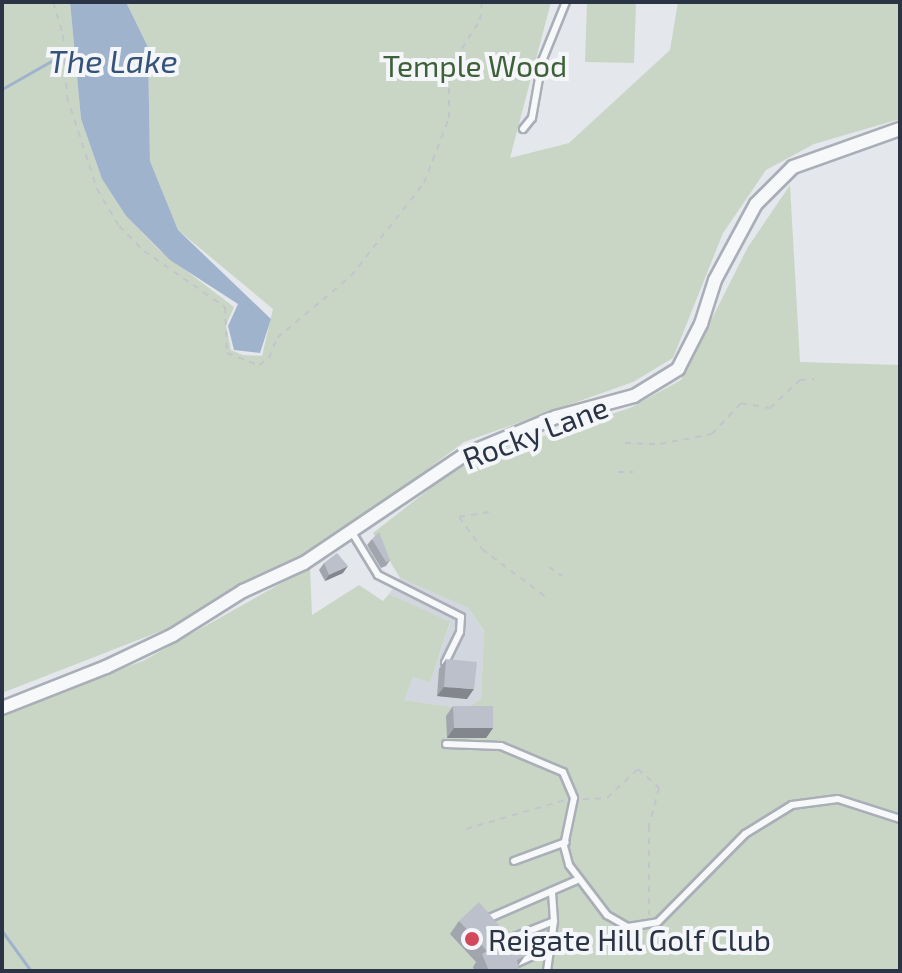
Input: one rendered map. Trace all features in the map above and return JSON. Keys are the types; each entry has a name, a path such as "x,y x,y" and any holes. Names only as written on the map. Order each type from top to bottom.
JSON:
{"street":[{"name":"Rocky Lane","path":"2,708 173,635 243,591 353,534 464,455 556,417 634,396 678,369 701,324 715,280 756,204 793,167 900,129"}],"lane":[{"path":"523,129 532,118 542,61 566,2"},
{"path":"353,534 378,575 461,617 460,632 445,663"},
{"path":"446,744 485,742 526,754 563,772 573,785 574,799 566,842 577,880 617,923 644,927 668,914 745,834 792,805 838,799 900,819"},
{"path":"514,861 566,842"},
{"path":"554,921 505,942 483,921 577,880"},
{"path":"547,971 554,921 552,891"},
{"path":"516,963 550,948"}],"path":[{"path":"53,2 63,35 67,97 97,189 119,226 144,251 225,307 227,353 259,365 269,358 277,338 351,276 424,183 449,118 449,69 480,20 482,2"},
{"path":"625,443 712,434 741,403 770,408 800,380 814,379"},
{"path":"618,472 633,472"},
{"path":"489,512 459,517 482,549 546,597"},
{"path":"549,567 562,576"},
{"path":"466,829 574,799 607,798 638,769 659,788 649,826 651,910 644,927 643,945"}],"shaded area":[{"path":"400,578 468,608 484,632 481,699 465,709 403,700 413,677 430,683 450,623 389,594"}],"green space":[{"name":"Temple Wood","path":"2,2 70,2 81,119 102,179 126,216 159,250 234,307 226,325 231,350 243,355 262,356 273,309 178,230 150,161 148,47 126,2 551,2 510,158 569,143 670,50 678,2 900,2 900,119 814,144 766,170 723,233 673,358 633,382 464,442 346,530 179,624 2,693"},
{"path":"587,2 636,2 634,63 585,62"},
{"name":"Reigate Hill Golf Club","path":"790,185 800,362 900,365 900,971 2,971 2,712 143,661 310,567 312,615 359,585 383,601 389,594 450,622 430,683 413,677 404,700 465,709 481,699 484,631 468,608 400,578 373,533 464,462 630,408 681,380 748,247"}],"water":[{"name":"The Lake","path":"70,2 126,2 148,47 150,161 178,230 271,319 260,353 234,350 228,326 238,304 170,260 126,216 102,179 81,119"}],"building":[{"path":"379,532 390,560 386,562 372,539"},
{"path":"337,553 348,566 329,575 324,563"},
{"path":"446,659 477,662 474,689 444,687"},
{"path":"453,706 493,706 493,728 454,728"},
{"path":"479,902 504,931 512,949 521,945 525,956 517,960 519,971 489,971 482,954 487,951 459,921"}],"waterway":[{"path":"2,89 76,47"},
{"path":"2,931 31,971"}],"place":[{"name":"Reigate Hill Golf Club","path":"472,939"}]}
